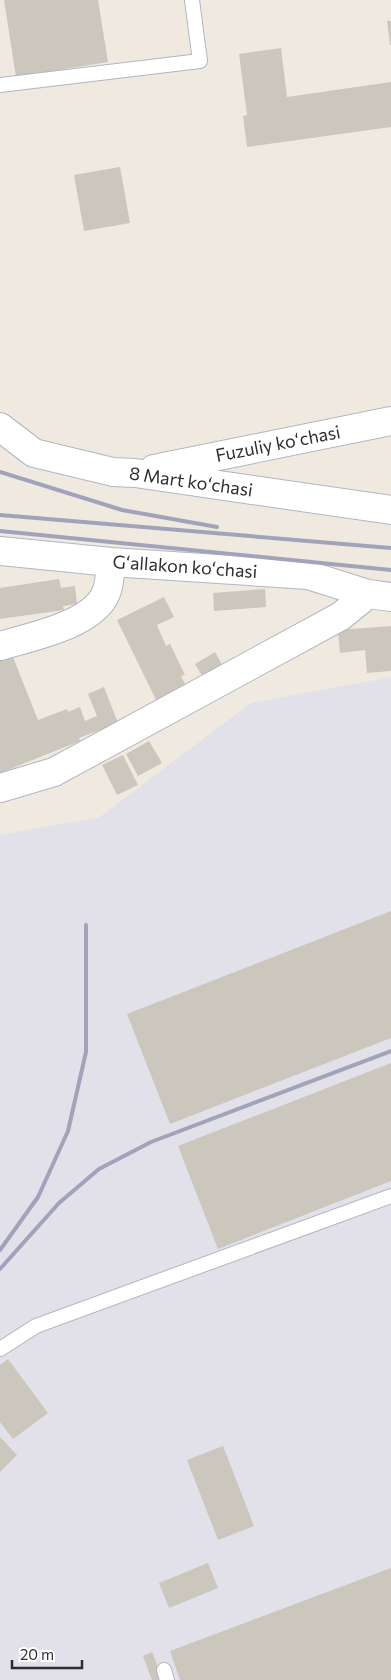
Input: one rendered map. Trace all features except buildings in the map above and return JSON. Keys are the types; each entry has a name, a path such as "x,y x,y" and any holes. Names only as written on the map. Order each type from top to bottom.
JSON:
{"street":[{"name":"Fuzuliy koʻchasi","path":"135,473 391,421"},
{"name":"8 Mart koʻchasi","path":"0,427 34,452 113,472 135,473 391,510"},
{"name":"Gʻallakon koʻchasi","path":"0,551 112,562 308,575 379,595"},
{"path":"0,646 66,625 89,613 106,593 112,562"},
{"path":"0,788 54,772 379,595"}],"lane":[{"path":"0,85 200,61 192,0"},
{"path":"0,1349 36,1326 391,1196"}],"shaded area":[{"path":"391,677 391,1680 0,1680 0,835 100,817 251,703"}],"railway":[{"path":"0,472 122,510 217,527"},
{"path":"0,515 391,548"},
{"path":"0,531 391,570"},
{"path":"0,1250 38,1197 68,1131 86,1052 86,925"},
{"path":"0,1269 59,1203 99,1169 151,1142 391,1051"}]}
